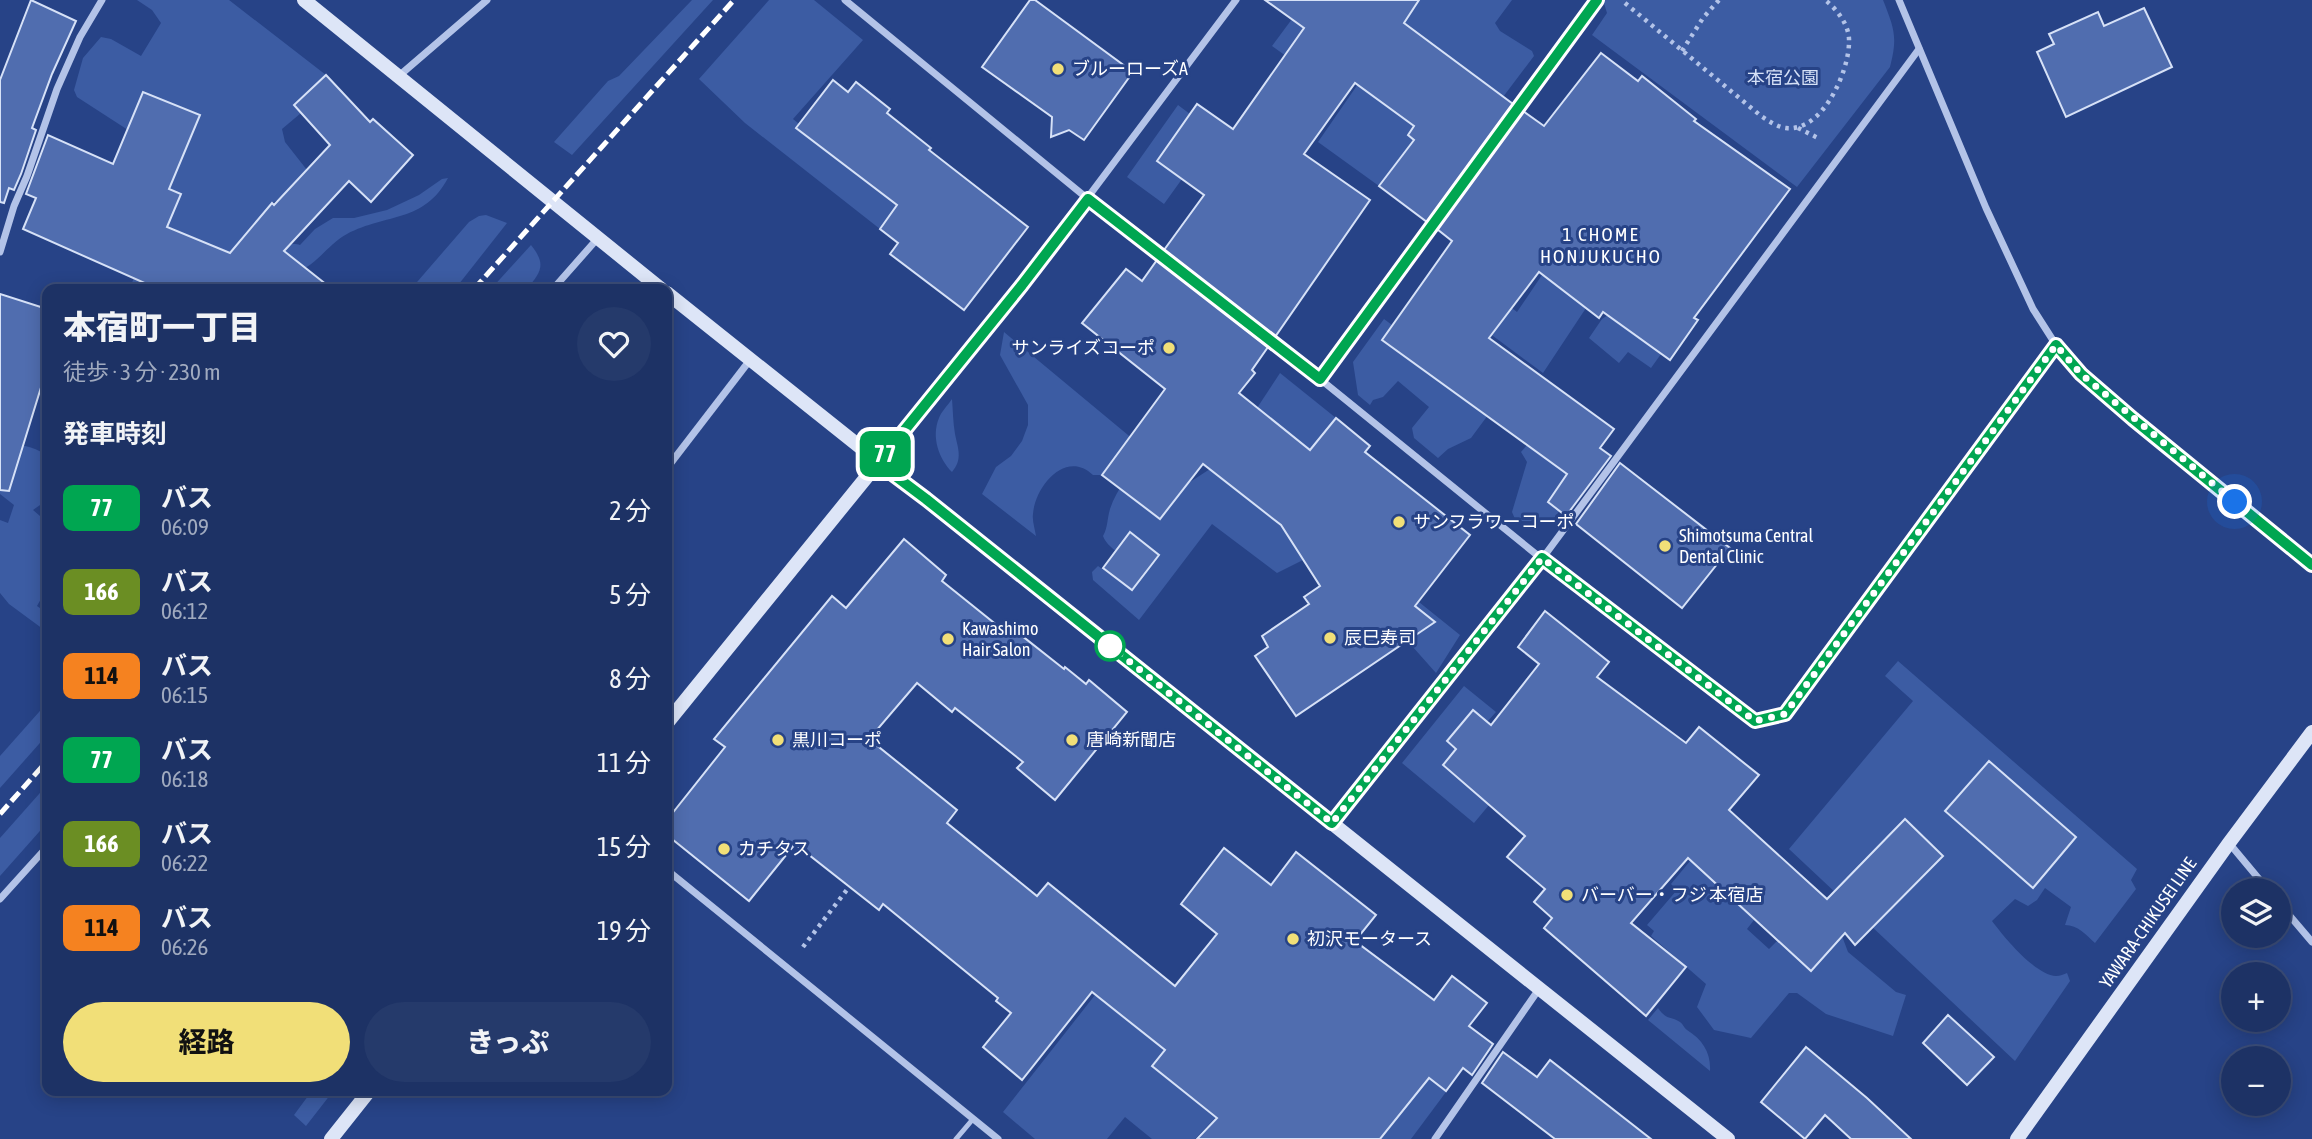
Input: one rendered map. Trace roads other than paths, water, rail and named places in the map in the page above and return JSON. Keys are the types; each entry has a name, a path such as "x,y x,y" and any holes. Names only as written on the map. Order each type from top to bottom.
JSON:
{"street":[{"path":"0,252 57,89 80,37 102,0"},
{"path":"304,0 400,75 655,284"},
{"path":"400,75 487,0"},
{"path":"845,0 1088,199 1320,379 1542,558 1755,721 1785,714 2056,345"},
{"path":"672,717 1022,285 1236,0"},
{"path":"1320,379 1597,0"},
{"path":"1899,0 1986,208 2033,310 2056,345 2081,374 2131,417 2312,565"},
{"path":"1332,823 1542,558 1919,49"},
{"path":"557,284 598,238"},
{"path":"672,297 1728,1139"},
{"path":"672,461 750,360"},
{"name":"YAWARA-CHIKUSEI LINE","path":"2017,1139 2312,732"},
{"path":"2229,843 2258,878"},
{"path":"0,899 42,853"},
{"path":"672,874 998,1139"},
{"path":"2291,917 2312,942"},
{"path":"1435,1139 1540,989"},
{"path":"331,1139 365,1096"}],"lane":[{"path":"956,1139 973,1119"}],"railway":[{"path":"478,284 734,0"},
{"path":"0,814 42,767"}],"place":[{"name":"ブルーローズA","path":"1058,69"},
{"name":"サンライズコーポ","path":"1169,348"},
{"name":"サンフラワーコーポ","path":"1399,522"},
{"name":"Shimotsuma Central Dental Clinic","path":"1665,546"},
{"name":"辰巳寿司","path":"1330,638"},
{"name":"Kawashimo Hair Salon","path":"948,639"},
{"name":"黒川コーポ","path":"778,740"},
{"name":"唐崎新聞店","path":"1072,740"},
{"name":"カチタス","path":"724,849"},
{"name":"バーバー・フジ 本宿店","path":"1567,895"},
{"name":"初沢モータース","path":"1293,939"}],"district":[{"name":"1 CHOME HONJUKUCHO","path":"1601,245"}],"park label":[{"name":"本宿公園","path":"1783,78"}]}
